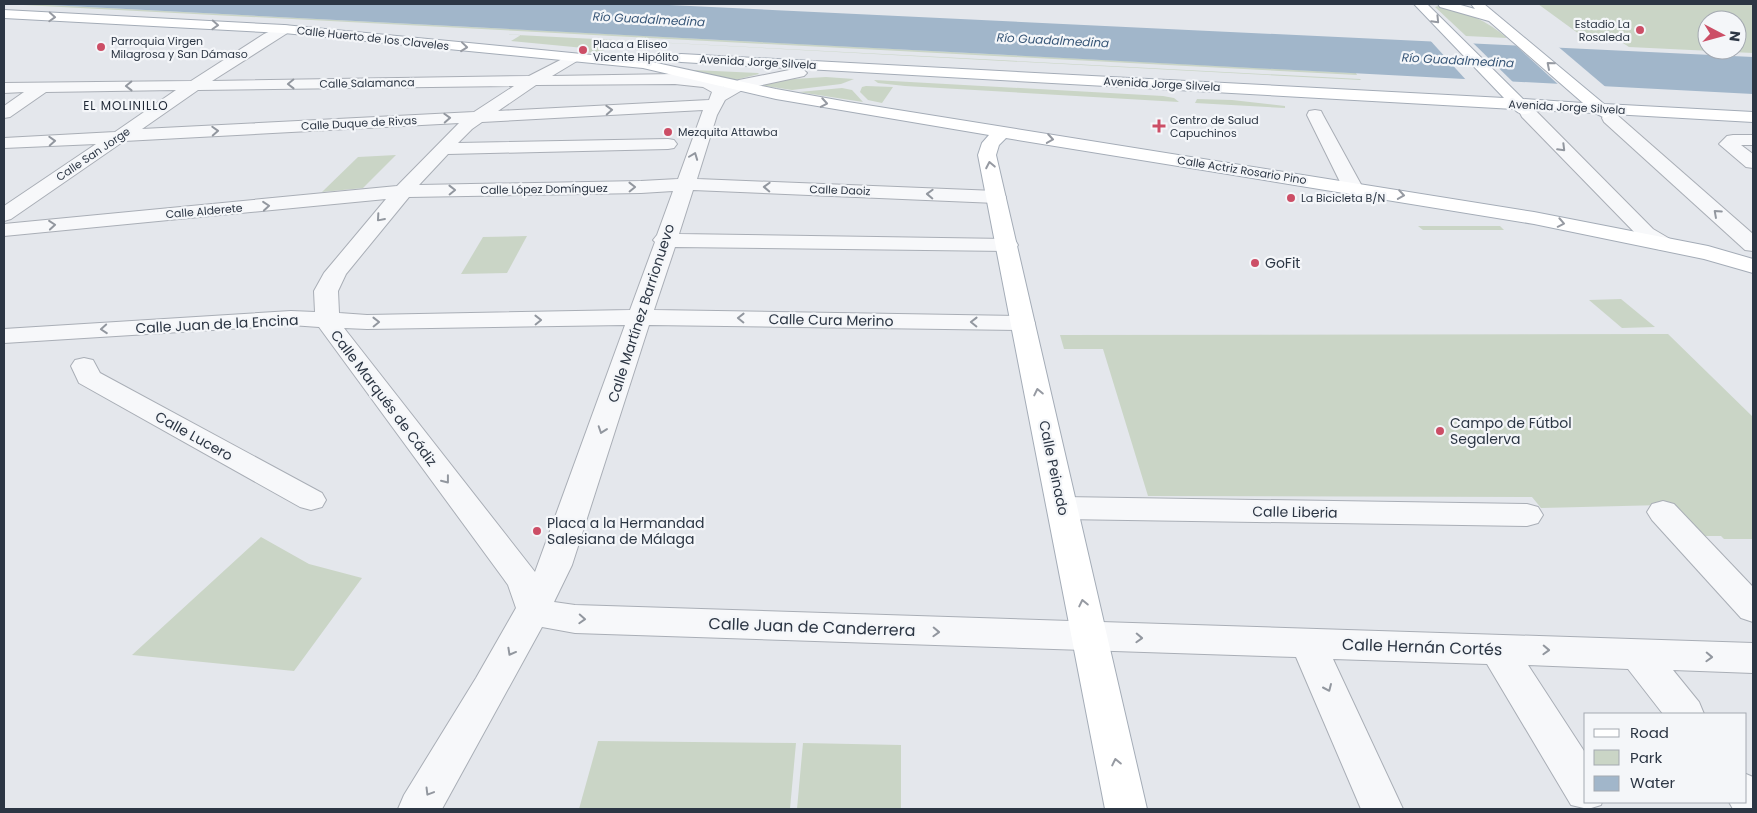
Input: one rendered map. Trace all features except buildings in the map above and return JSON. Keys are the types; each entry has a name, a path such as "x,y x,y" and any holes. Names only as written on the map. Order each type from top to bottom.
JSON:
{"main road":[{"path":"1420,4 1523,109"},
{"path":"1444,4 1494,19"},
{"path":"1477,4 1605,113"},
{"name":"Calle Huerto de los Claveles","path":"4,14 284,29 643,64 739,85"},
{"name":"Avenida Jorge Silvela","path":"572,58 594,54 627,55 1523,109"},
{"name":"Avenida Jorge Silvela","path":"643,64 1605,113 1753,117"},
{"name":"Calle Actriz Rosario Pino","path":"739,85 776,94 1002,132 1534,218 1708,253 1753,266"},
{"name":"Avenida Jorge Silvela","path":"1605,113 1753,126"},
{"name":"Calle Peinado","path":"1002,132 990,143 988,155 1126,809"}],"street":[{"name":"Calle San Jorge","path":"4,215 118,136 284,29"},
{"name":"Calle Marqués de Cádiz","path":"534,609 524,582 515,569 327,321 326,291 335,273 356,246 443,149 477,116 572,58"},
{"path":"717,101 739,85 799,72"},
{"name":"Calle Salamanca","path":"4,88 693,80 707,83 720,90 717,101"},
{"path":"4,113 44,87"},
{"name":"Calle Actriz Rosario Pino","path":"717,101 733,97 776,94"},
{"name":"Calle Duque de Rivas","path":"4,143 717,101"},
{"name":"Calle Martínez Barrionuevo","path":"418,809 480,707 534,609 555,566 640,318 664,240 717,101"},
{"path":"1523,109 1646,234 1662,244"},
{"path":"1605,113 1753,245"},
{"path":"1315,115 1353,188"},
{"path":"1753,140 1733,140 1728,144 1753,163"},
{"path":"443,149 668,144"},
{"name":"Calle López Domínguez","path":"404,191 632,187 684,184"},
{"name":"Calle Daoiz","path":"684,184 996,196"},
{"name":"Calle Alderete","path":"4,230 404,191"},
{"path":"664,240 1007,245"},
{"name":"Calle Actriz Rosario Pino","path":"1708,253 1738,255 1753,253"},
{"name":"Calle Juan de la Encina","path":"4,336 291,318 327,321 640,318"},
{"name":"Calle Cura Merino","path":"640,318 1023,323"},
{"name":"Calle Lucero","path":"84,366 88,377 311,500"},
{"name":"Calle Liberia","path":"1063,508 1527,516"},
{"path":"1663,512 1753,609"},
{"name":"Calle Juan de Canderrera","path":"534,609 548,615 576,618 1090,636"},
{"name":"Calle Hernán Cortés","path":"1090,636 1308,644 1497,648 1753,658"},
{"path":"1308,644 1382,809"},
{"path":"1497,648 1584,788"},
{"path":"1638,654 1684,713"}],"green space":[{"path":"4,4 1356,73 1357,75"},
{"name":"Estadio La Rosaleda","path":"1538,4 1753,4 1753,53 1747,53 1747,10 1697,10 1697,50 1629,47 1620,41 1586,39"},
{"path":"1435,7 1457,10 1475,17 1492,26 1507,38 1466,36"},
{"path":"521,35 1361,80 612,40 616,46 597,52 583,53 578,52 584,48 511,41"},
{"path":"690,71 759,74 735,80"},
{"path":"826,77 854,79 841,84 792,90 758,85 777,80"},
{"path":"874,80 1163,96 1174,98 1179,102 905,86 878,83"},
{"path":"862,87 893,87 882,103 868,100 860,92"},
{"path":"842,88 852,90 863,102 799,92"},
{"path":"1197,99 1232,100 1285,106 1285,108 1195,103"},
{"path":"396,155 363,188 322,192 358,157"},
{"path":"1418,226 1500,226 1504,230 1423,230"},
{"path":"527,236 507,273 461,274 483,237"},
{"path":"1621,299 1655,327 1622,328 1589,300"},
{"name":"Campo de Fútbol Segalerva","path":"1668,334 1753,417 1753,539 1724,539 1721,536 1699,536 1663,505 1541,508 1532,497 1148,496 1103,349 1064,349 1060,335"},
{"path":"261,537 309,564 362,578 294,671 132,655"},
{"path":"598,741 796,743 790,809 579,809"},
{"path":"803,743 901,745 901,809 797,809"}],"water":[{"name":"Río Guadalmedina","path":"30,4 648,4 1697,54 1697,60 1747,60 1747,57 1753,57 1753,94"}],"pier":[{"path":"1428,38 1470,40 1515,84 1467,81"},
{"path":"1512,42 1555,44 1608,89 1560,86"}],"place":[{"name":"Estadio La Rosaleda","path":"1640,30"},
{"name":"Parroquia Virgen Milagrosa y San Dámaso","path":"101,47"},
{"name":"Placa a Eliseo Vicente Hipólito","path":"583,50"},
{"name":"Centro de Salud Capuchinos","path":"1159,126"},
{"name":"Mezquita Attawba","path":"668,132"},
{"name":"La Bicicleta B/N","path":"1291,198"},
{"name":"GoFit","path":"1255,263"},
{"name":"Campo de Fútbol Segalerva","path":"1440,431"},
{"name":"Placa a la Hermandad Salesiana de Málaga","path":"537,531"}],"district":[{"name":"EL MOLINILLO","path":"126,105"}]}
